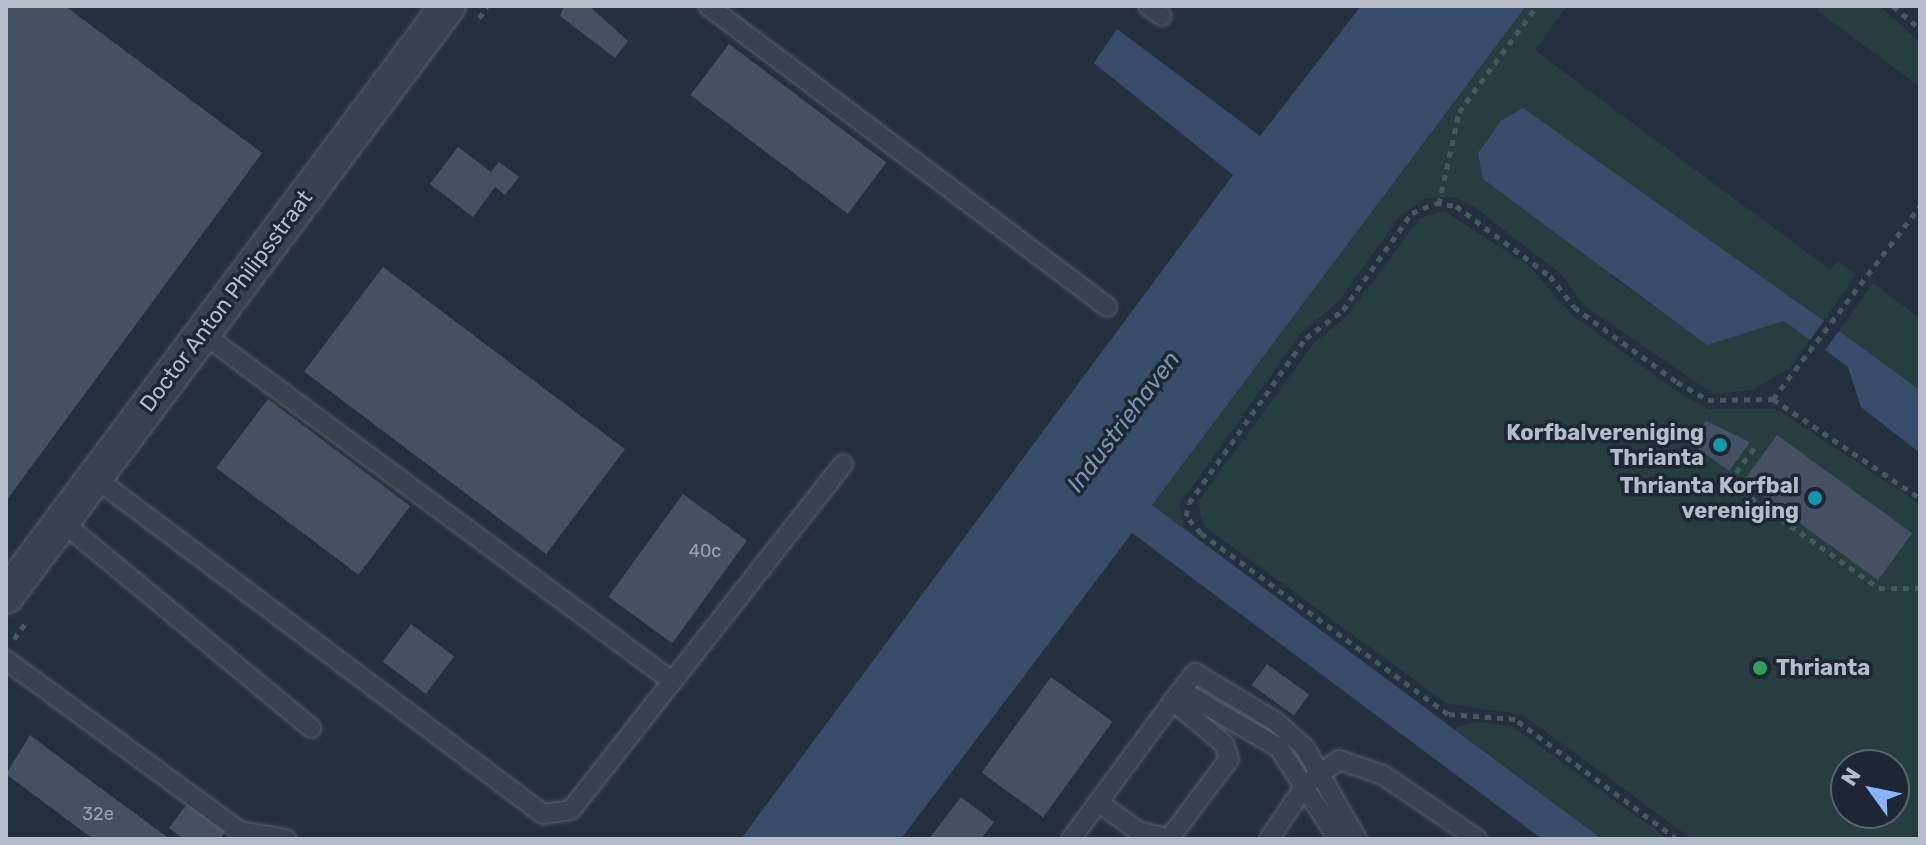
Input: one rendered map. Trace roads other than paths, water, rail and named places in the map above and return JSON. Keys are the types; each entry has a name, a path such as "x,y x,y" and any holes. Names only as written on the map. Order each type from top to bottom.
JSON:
{"street":[{"name":"Doctor Anton Philipsstraat","path":"6,596 448,6"}],"lane":[{"path":"708,6 1107,307"},
{"path":"202,333 672,681"},
{"path":"94,477 543,814 571,810 843,464"},
{"path":"61,521 311,728"},
{"path":"6,660 240,831 286,839"},
{"path":"1071,839 1195,673 1211,678 1295,737 1338,839"},
{"path":"1098,802 1138,831 1169,839 1229,759 1224,744 1178,696"},
{"path":"1269,839 1312,778 1339,760 1383,775 1477,839"},
{"path":"1312,778 1357,839"}],"water":[{"name":"Industriehaven","path":"1361,6 1526,6 1152,505 1602,839 1542,839 1132,533 901,839 741,839 1233,175 1094,63 1117,29 1260,136"},
{"path":"1523,108 1824,321 1810,340 1784,321 1707,345 1483,179 1478,153 1501,121"},
{"path":"1839,331 1920,390 1920,453 1861,407 1848,367 1825,350"}],"place":[{"name":"Korfbalvereniging Thrianta","path":"1720,445"},
{"name":"Thrianta Korfbal vereniging","path":"1815,498"},
{"name":"Thrianta","path":"1760,668"}]}
